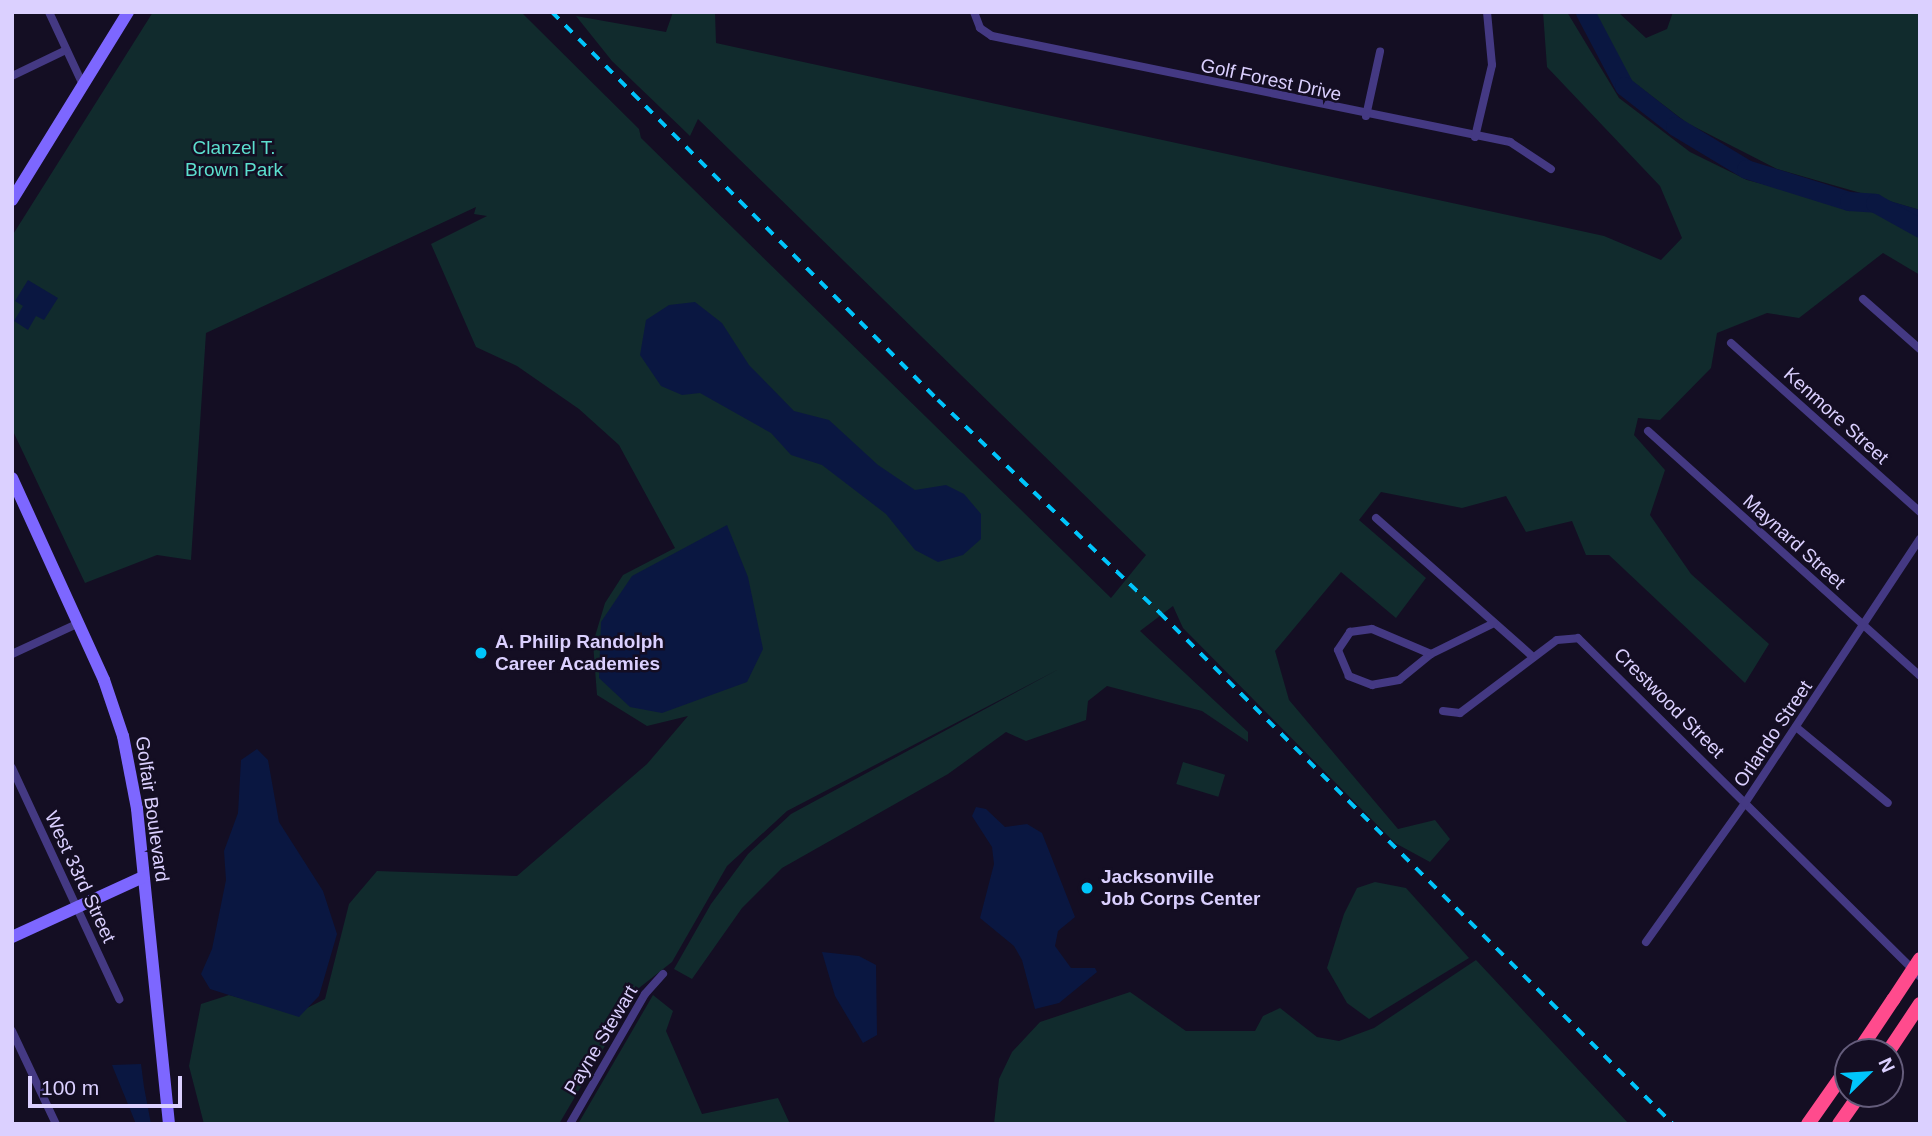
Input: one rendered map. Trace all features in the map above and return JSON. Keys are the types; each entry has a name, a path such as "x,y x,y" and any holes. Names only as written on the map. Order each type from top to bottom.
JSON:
{"highway":[{"path":"1867,1038 1920,959"},
{"path":"1897,1038 1920,1004"},
{"path":"1808,1124 1834,1087"},
{"path":"1839,1124 1850,1108"}],"main road":[{"path":"12,200 128,12"},
{"name":"Golfair Boulevard","path":"12,478 79,623 123,736 143,877 169,1124"},
{"path":"12,937 143,877"}],"street":[{"path":"49,12 83,85"},
{"name":"Golf Forest Drive","path":"974,12 980,28 992,36 1366,116 1510,142 1551,169"},
{"path":"1475,137 1492,65 1487,12"},
{"path":"12,76 66,50"},
{"path":"1366,116 1380,52"},
{"path":"1863,299 1920,349"},
{"name":"Kenmore Street","path":"1731,343 1920,512"},
{"name":"Maynard Street","path":"1648,431 1920,676"},
{"path":"1376,519 1532,657"},
{"name":"Orlando Street","path":"1646,942 1745,803 1920,539"},
{"path":"12,654 79,623"},
{"path":"1431,654 1373,629 1349,632 1338,650 1349,676 1372,685 1399,680 1431,654 1494,623"},
{"name":"Crestwood Street","path":"1443,711 1460,713 1532,657 1567,637 1588,643 1920,977"},
{"path":"1796,727 1888,803"},
{"name":"West 33rd Street","path":"12,768 119,999"},
{"name":"Payne Stewart","path":"570,1124 645,995 663,974"},
{"path":"12,1031 56,1124"}],"green space":[{"name":"Clanzel T. Brown Park","path":"153,12 521,12 639,129 641,138 1111,598 1146,555 698,119 690,136 612,61 576,16 666,32 673,12 715,12 716,43 1604,236 1661,260 1682,238 1660,186 1547,67 1543,12 1567,12 1619,98 1690,152 1747,180 1876,213 1920,238 1920,275 1883,253 1799,318 1767,313 1717,333 1711,368 1660,420 1638,418 1634,435 1665,470 1650,515 1691,574 1769,644 1745,683 1609,555 1586,555 1572,521 1526,532 1506,496 1462,508 1381,492 1359,520 1426,578 1396,618 1341,572 1275,651 1289,700 1398,829 1435,820 1450,839 1430,862 1395,843 1183,628 1173,606 1140,631 1248,732 1248,742 1202,711 1107,686 1088,701 1086,720 1026,741 1006,732 948,774 782,868 742,908 692,979 674,969 711,904 748,854 791,814 1059,669 787,811 727,866 672,962 639,988 559,1124 204,1124 189,1066 201,1004 229,995 297,1013 325,999 349,904 377,871 517,876 647,764 688,716 647,726 597,695 593,643 605,603 623,575 675,548 619,445 579,409 517,366 476,347 431,244 487,216 474,214 476,207 206,333 191,560 157,555 85,583 12,429 12,236"},
{"path":"1595,12 1618,12 1646,38 1667,29 1673,12 1920,12 1920,210 1777,169 1687,123 1627,77"},
{"path":"1183,762 1225,775 1218,797 1176,784"},
{"path":"1375,882 1406,888 1469,958 1369,1019 1347,1003 1327,968 1344,914 1357,888"},
{"path":"1476,960 1629,1124 994,1124 999,1079 1012,1052 1040,1022 1130,992 1186,1031 1255,1031 1263,1016 1280,1008 1317,1037 1339,1041 1374,1028"},
{"path":"653,995 673,1011 666,1031 702,1114 778,1098 790,1124 578,1124"}],"water":[{"path":"1883,199 1920,210 1920,238 1876,213"},
{"path":"28,280 58,298 44,320 36,316 28,330 14,321 23,306 15,301"},
{"path":"695,302 722,323 749,365 794,411 829,420 878,465 915,490 946,485 964,494 981,514 981,539 963,555 938,562 915,550 886,514 822,465 791,455 771,433 700,393 682,395 661,386 640,355 646,320 669,305"},
{"path":"727,525 748,577 763,649 747,682 662,713 630,707 599,678 601,622 632,576"},
{"path":"257,749 268,760 279,822 323,891 337,934 319,996 299,1017 210,989 201,974 212,949 226,880 224,851 238,813 241,760"},
{"path":"976,807 986,809 1005,827 1027,824 1042,833 1075,917 1058,931 1055,946 1071,968 1095,968 1097,972 1059,1003 1035,1009 1022,960 1014,946 980,918 994,864 992,847 972,816"},
{"path":"822,952 859,956 876,965 877,1035 863,1043 835,996"},
{"path":"141,1064 151,1124 136,1124 112,1065"}],"waterway":[{"path":"1585,12 1624,86 1675,126 1746,169 1849,201 1875,203 1920,228"}],"railway":[{"path":"552,12 938,400 1160,613 1673,1124"}],"place":[{"name":"A. Philip Randolph Career Academies","path":"481,653"},
{"name":"Jacksonville Job Corps Center","path":"1087,888"}]}
